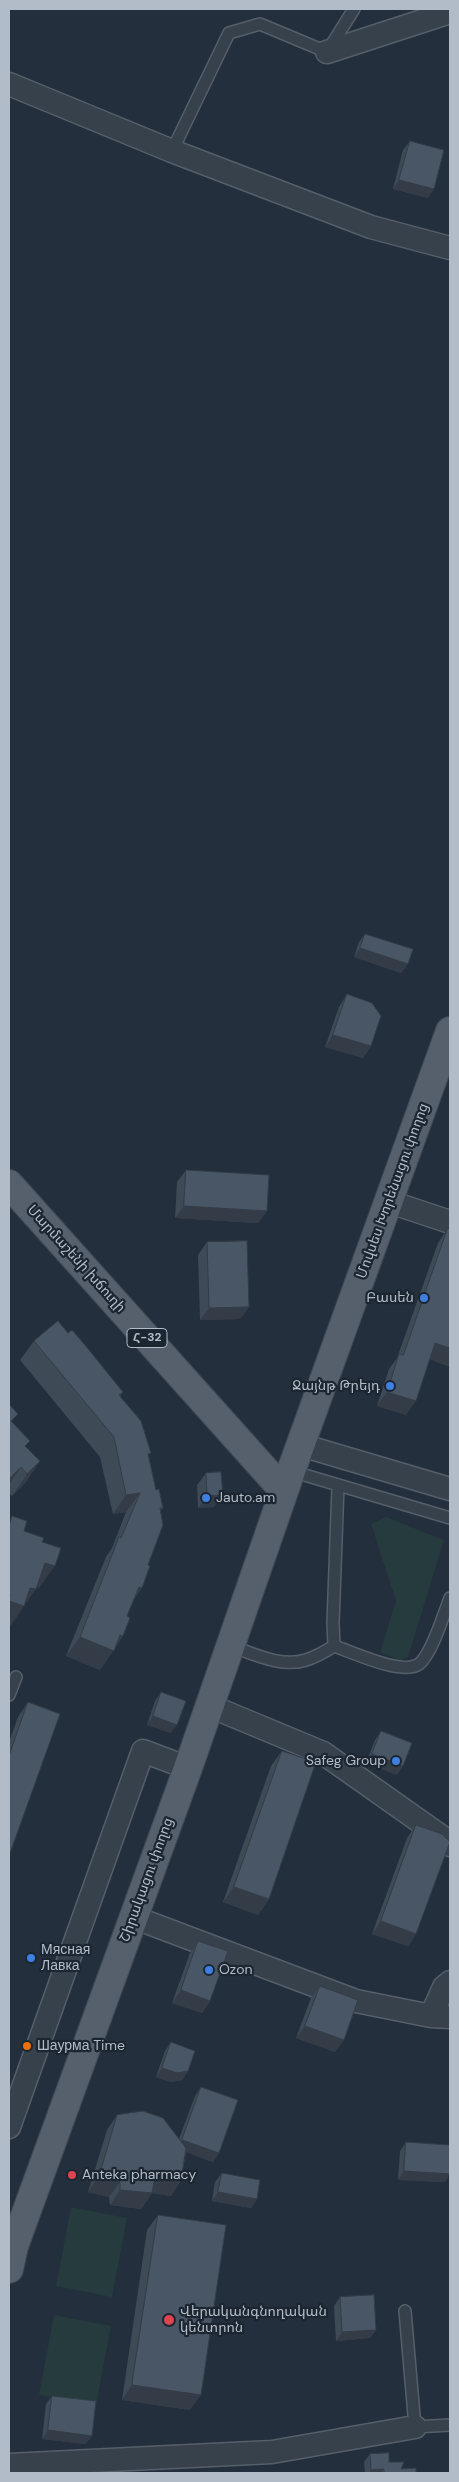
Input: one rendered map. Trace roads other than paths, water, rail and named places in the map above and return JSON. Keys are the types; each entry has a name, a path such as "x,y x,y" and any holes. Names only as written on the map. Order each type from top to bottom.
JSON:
{"main road":[{"name":"Մովսես Խորենացու փողոց","path":"288,1481 450,1031"},
{"name":"Մարմաշենի խճուղի","path":"9,1184 288,1481"},
{"name":"Շիրակացու փողոց","path":"10,2253 188,1768 288,1481"}],"street":[{"path":"327,52 450,12"},
{"path":"9,84 172,151 371,227 450,248"},
{"path":"390,1202 450,1222"},
{"path":"301,1445 450,1489"},
{"path":"210,1706 323,1753 442,1837 450,1845"},
{"path":"9,2127 143,1752 188,1768"},
{"path":"132,1918 356,2001 441,2016 444,1987 450,1982"},
{"path":"9,2465 272,2452 415,2427"}],"lane":[{"path":"172,151 229,33 260,24 327,52 354,9"},
{"path":"288,1481 338,1486 450,1518"},
{"path":"334,1646 338,1486"},
{"path":"231,1646 273,1660 289,1662 306,1660 334,1646 398,1667 410,1668 420,1663 427,1653 450,1598"},
{"path":"9,1696 16,1677"},
{"path":"405,2311 415,2427 450,2425"}],"place":[{"name":"Բասեն","path":"424,1298"},
{"name":"Ջայնթ Թրեյդ","path":"390,1386"},
{"name":"Jauto.am","path":"206,1498"},
{"name":"Safeg Group","path":"396,1761"},
{"name":"Мясная Лавка","path":"31,1958"},
{"name":"Ozon","path":"209,1970"},
{"name":"Шаурма Time","path":"27,2046"},
{"name":"Anteka pharmacy","path":"72,2175"},
{"name":"Վերականգնողական կենտրոն","path":"169,2320"}]}
